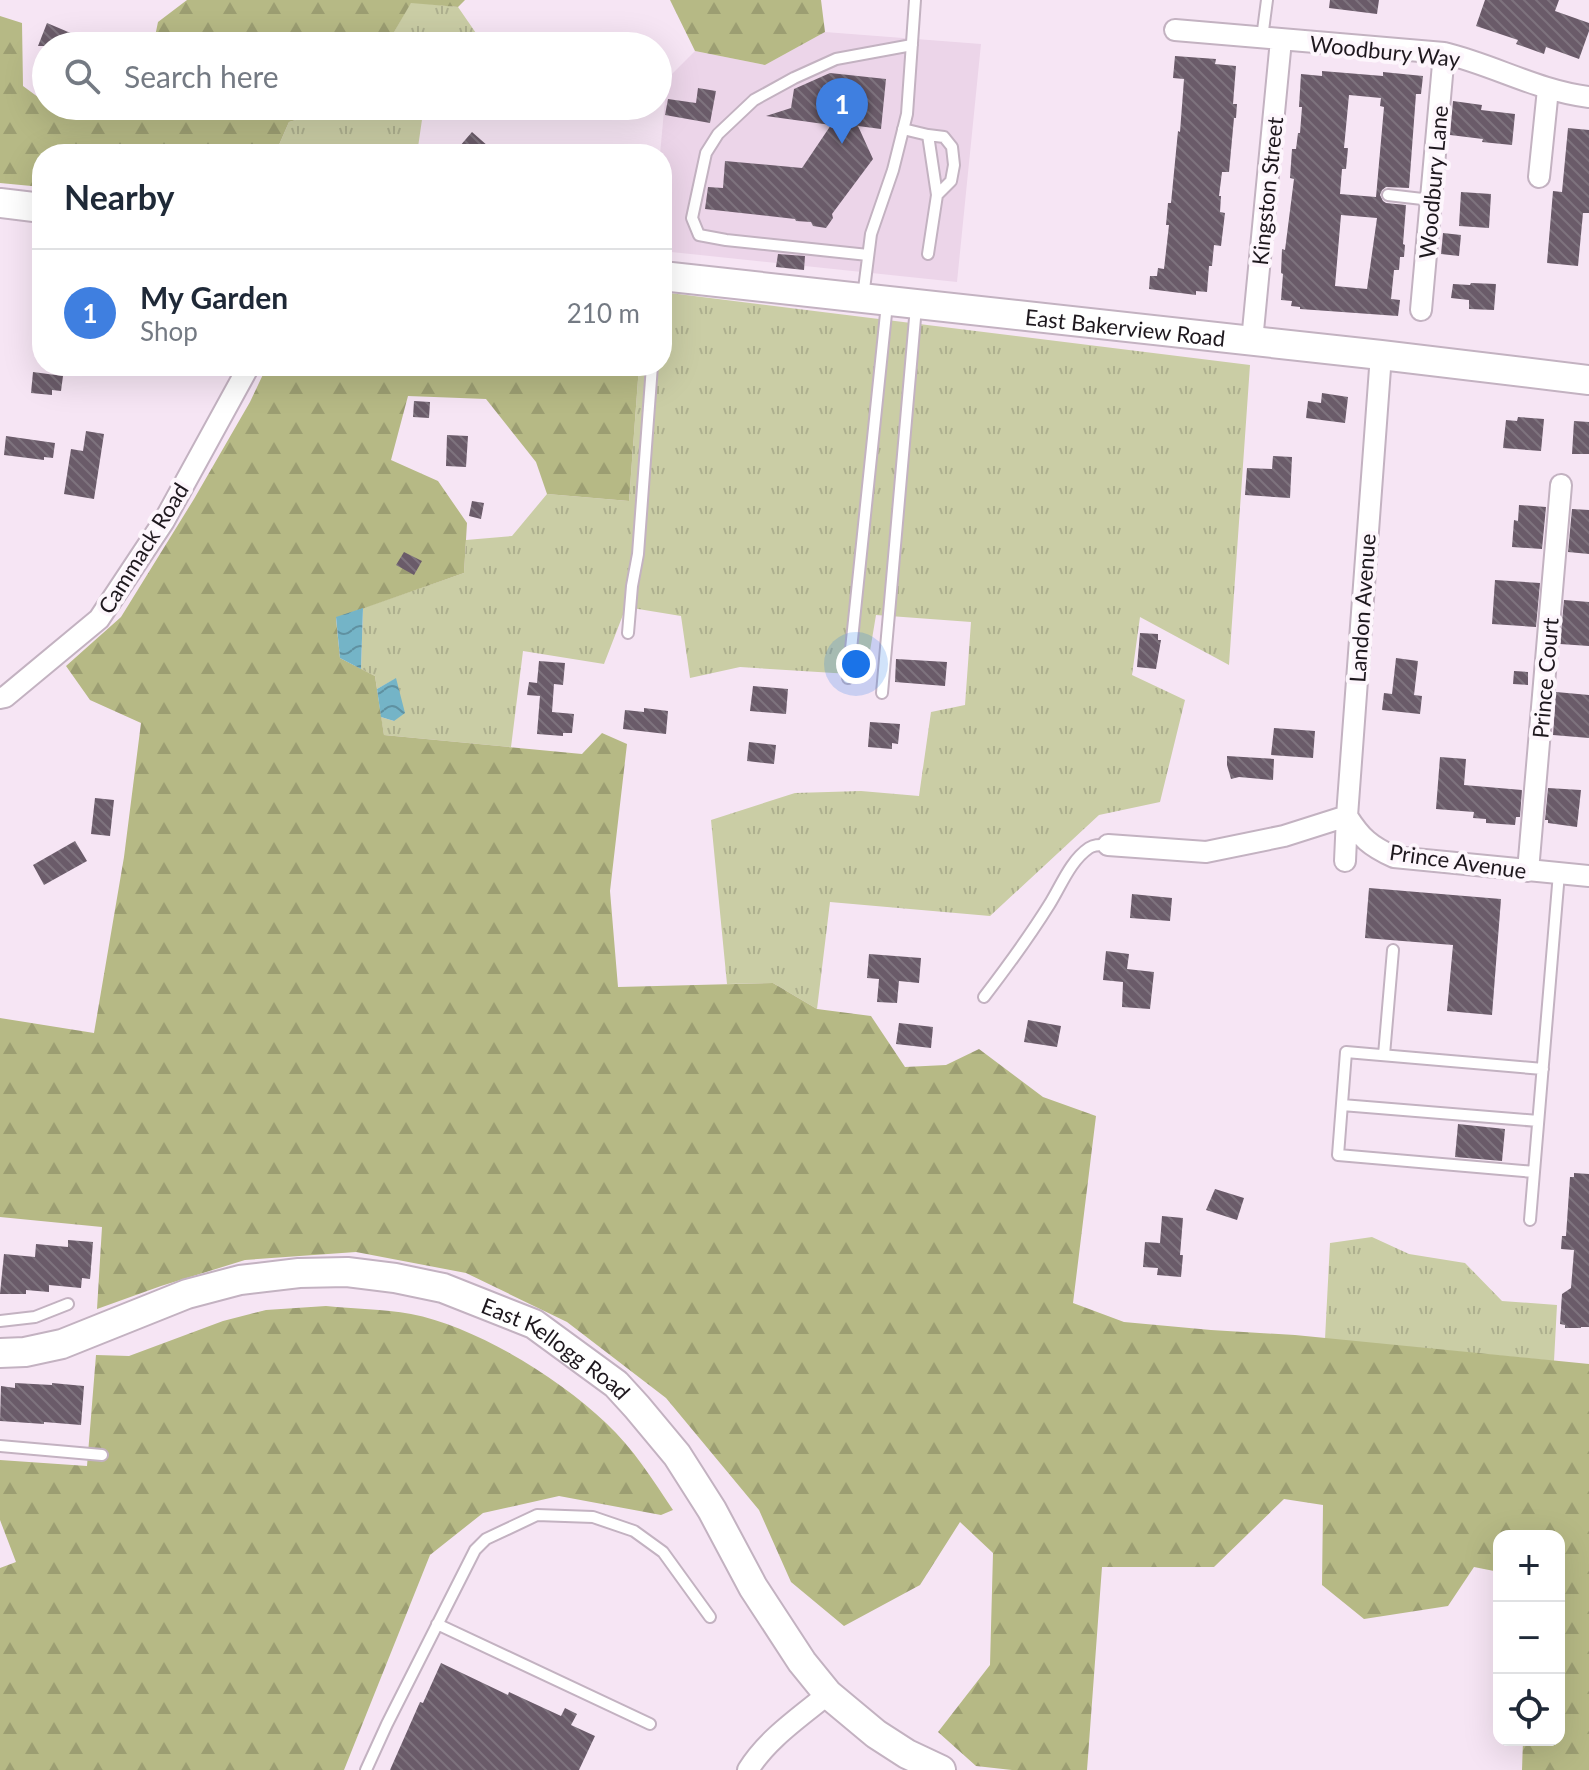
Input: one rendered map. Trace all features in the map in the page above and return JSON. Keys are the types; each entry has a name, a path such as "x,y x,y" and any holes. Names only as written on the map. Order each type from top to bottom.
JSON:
{"street":[{"name":"Woodbury Way","path":"1175,30 1444,53 1490,66 1548,89 1589,97"},
{"name":"Kingston Street","path":"1252,341 1272,39"},
{"name":"Woodbury Lane","path":"1421,310 1444,53"},
{"path":"1539,177 1548,89"},
{"path":"0,203 32,207"},
{"name":"East Bakerview Road","path":"672,281 875,300 1589,380"},
{"name":"Landon Avenue","path":"1345,861 1381,355"},
{"name":"Cammack Road","path":"0,698 99,619 164,521 244,376"},
{"name":"Prince Court","path":"1528,871 1561,485"},
{"path":"1108,845 1206,852 1284,836 1347,816"},
{"name":"Prince Avenue","path":"1347,816 1360,837 1394,857 1589,876"},
{"name":"East Kellogg Road","path":"0,1353 25,1352 62,1344 187,1294 240,1280 299,1273 347,1272 443,1288 534,1324 616,1384 677,1455 712,1510 753,1587 802,1662 828,1694 876,1734 937,1769"},
{"path":"748,1770 772,1740 828,1694"}],"lane":[{"path":"848,678 875,300 868,255 871,234 893,170 907,114 915,0"},
{"path":"1267,0 1272,39"},
{"path":"868,255 699,235 692,218 706,153 718,134 754,100 836,59 912,45"},
{"path":"903,129 944,137 952,147 954,165 951,181 937,195"},
{"path":"928,135 937,195 928,254"},
{"path":"1388,195 1431,200"},
{"path":"882,693 917,305"},
{"path":"628,633 638,554 651,376"},
{"path":"984,997 1051,903 1072,866 1088,849 1108,845"},
{"path":"1530,1220 1559,873"},
{"path":"1384,1055 1393,950"},
{"path":"1534,1172 1338,1155 1346,1052 1543,1069"},
{"path":"1342,1105 1538,1121"},
{"path":"0,1321 35,1317 68,1304"},
{"path":"0,1446 102,1455"},
{"path":"366,1770 475,1550 494,1535 537,1515 593,1517 634,1531 663,1552 710,1617"},
{"path":"437,1624 650,1724"}],"shaded area":[{"path":"825,32 981,44 957,282 672,252 672,144 661,144 663,120 672,120 672,74 695,51 765,65"}],"green space":[{"path":"187,0 465,0 458,7 411,3 394,32 156,32 158,22"},
{"path":"670,0 821,0 825,32 765,65 695,51"},
{"path":"411,2 458,7 475,32 394,32"},
{"path":"0,16 22,23 23,86 32,93 32,120 296,120 289,122 279,144 32,144 32,186 0,183"},
{"path":"422,120 418,144 279,144 289,122"},
{"path":"672,293 1250,365 1229,665 1140,617 1132,675 1185,700 1160,802 1099,815 990,916 830,902 817,1009 773,983 727,984 711,820 795,793 861,791 919,796 931,712 965,705 971,622 876,615 866,675 740,667 690,678 681,616 626,607 604,664 523,651 511,747 384,735 381,717 394,721 395,679 377,689 375,676 361,669 363,608 464,573 466,540 512,536 547,494 629,501 638,376 672,376"},
{"path":"262,376 638,376 629,501 547,494 536,462 486,399 408,396 391,460 438,481 467,523 464,573 336,618 340,658 375,676 384,735 582,754 602,733 627,744 610,891 618,987 773,983 817,1009 871,1016 905,1067 946,1065 979,1049 1043,1097 1096,1116 1073,1303 1124,1322 1295,1335 1589,1364 1589,1770 1522,1770 1523,1746 1565,1746 1565,1530 1493,1530 1493,1571 1474,1567 1448,1606 1364,1619 1322,1585 1323,1505 1284,1499 1214,1567 1102,1567 1087,1770 1012,1770 976,1766 938,1732 990,1665 993,1553 960,1522 920,1585 844,1626 791,1582 759,1510 666,1398 567,1322 466,1273 356,1252 245,1260 97,1309 102,1227 0,1217 0,1018 94,1033 124,857 141,723 90,700 66,666 121,617 194,499"},
{"path":"1372,1237 1409,1254 1465,1263 1502,1301 1557,1305 1554,1361 1325,1339 1330,1243"},
{"path":"326,1306 400,1312 436,1320 515,1356 565,1389 606,1423 634,1454 673,1510 661,1515 559,1496 483,1513 430,1555 344,1770 0,1770 0,1568 16,1562 0,1520 0,1460 87,1466 96,1355 129,1356 223,1321 266,1310"}],"water":[{"path":"363,608 361,669 340,658 336,617"},
{"path":"396,678 405,713 394,721 381,717 377,689"}],"building":[{"path":"1330,0 1379,0 1377,14 1329,8"},
{"path":"1485,0 1559,0 1555,11 1589,23 1579,59 1546,47 1544,54 1516,44 1518,40 1476,26"},
{"path":"47,23 68,32 43,32"},
{"path":"1175,56 1216,59 1215,64 1236,66 1233,104 1237,104 1229,172 1222,172 1219,196 1220,212 1225,213 1221,246 1214,245 1207,292 1196,291 1196,295 1149,289 1150,276 1157,276 1158,268 1164,269 1168,203 1171,203 1180,132 1184,79 1173,78"},
{"path":"1322,71 1423,76 1421,94 1416,94 1409,188 1386,187 1380,195 1386,203 1406,205 1404,257 1400,257 1399,270 1394,270 1391,299 1400,300 1398,316 1300,309 1291,306 1292,301 1281,300 1282,249 1285,250 1294,179 1290,178 1292,149 1296,149 1300,133 1301,74 1322,76","holes":["1349,95 1381,98 1380,106 1384,107 1376,197 1340,194 1348,148 1344,148","1341,215 1377,218 1367,289 1335,286"]},
{"path":"830,73 886,79 881,129 858,126 873,159 832,214 833,218 826,228 795,219 705,209 708,187 723,188 725,161 802,168 831,125 766,116 791,108 794,89"},
{"path":"698,88 716,91 710,123 672,116 672,100 696,103"},
{"path":"1453,101 1482,105 1481,110 1515,114 1512,145 1450,135"},
{"path":"1568,128 1589,130 1589,213 1583,213 1578,266 1547,263 1553,191 1562,192"},
{"path":"472,132 486,144 462,144"},
{"path":"1461,192 1491,194 1489,228 1459,226"},
{"path":"1443,233 1461,235 1459,256 1441,254"},
{"path":"778,254 805,256 804,270 776,267"},
{"path":"1453,284 1496,284 1494,310 1469,309 1469,300 1451,298"},
{"path":"33,376 63,376 61,391 52,390 52,395 31,393"},
{"path":"1322,393 1348,397 1345,423 1306,418 1308,401 1321,403"},
{"path":"414,401 430,402 429,418 413,417"},
{"path":"1518,417 1544,419 1541,451 1503,448 1506,420 1517,421"},
{"path":"1574,421 1589,422 1589,454 1572,454"},
{"path":"86,431 104,434 94,499 64,494 71,449 83,451"},
{"path":"447,435 468,436 466,467 446,466"},
{"path":"6,436 55,443 53,458 44,457 44,460 4,455"},
{"path":"1273,456 1292,457 1290,498 1245,495 1247,468 1272,469"},
{"path":"472,501 484,503 481,519 469,516"},
{"path":"1519,505 1546,507 1542,549 1512,547 1514,520 1518,521"},
{"path":"1572,509 1589,510 1589,554 1568,552"},
{"path":"404,552 422,561 414,575 396,565"},
{"path":"1495,580 1540,583 1536,627 1492,624"},
{"path":"1564,600 1589,602 1589,646 1560,644"},
{"path":"1140,633 1158,634 1158,640 1161,640 1156,669 1137,667"},
{"path":"1396,658 1418,661 1414,695 1422,696 1420,714 1382,710 1384,693 1392,694"},
{"path":"896,659 947,662 945,686 895,682"},
{"path":"539,661 565,663 563,685 554,684 552,712 574,714 572,733 563,733 563,736 537,734 540,696 527,695 529,682 537,683"},
{"path":"1514,671 1528,672 1528,685 1513,684"},
{"path":"753,686 788,689 786,714 750,711"},
{"path":"1556,692 1589,695 1589,738 1553,735"},
{"path":"644,708 668,711 666,734 623,729 625,710 644,712"},
{"path":"870,722 900,724 898,744 892,743 892,749 868,747"},
{"path":"1274,728 1315,731 1313,758 1271,755"},
{"path":"749,742 776,745 774,764 747,761"},
{"path":"1227,756 1274,759 1273,780 1231,779"},
{"path":"1440,757 1466,759 1464,785 1522,790 1520,817 1516,817 1515,825 1486,823 1486,819 1473,818 1474,812 1436,809"},
{"path":"1548,788 1581,790 1577,827 1545,820"},
{"path":"95,798 114,800 110,836 91,834"},
{"path":"75,841 87,861 44,885 33,865"},
{"path":"1369,888 1501,899 1492,1015 1447,1011 1453,945 1365,938"},
{"path":"1132,894 1172,898 1170,921 1130,918"},
{"path":"1106,951 1129,954 1127,969 1154,972 1150,1009 1122,1007 1123,982 1103,980"},
{"path":"869,954 921,958 919,983 899,981 897,1003 877,1002 879,979 867,978"},
{"path":"1028,1020 1061,1026 1057,1047 1024,1042"},
{"path":"899,1023 933,1027 931,1048 896,1044"},
{"path":"1458,1124 1505,1129 1502,1161 1455,1157"},
{"path":"1574,1173 1589,1174 1589,1327 1565,1328 1560,1324 1562,1294 1571,1288 1574,1250 1561,1249 1562,1236 1566,1236 1570,1177 1574,1177"},
{"path":"1215,1189 1244,1198 1237,1220 1206,1210"},
{"path":"1162,1216 1183,1218 1181,1277 1157,1275 1158,1268 1143,1267 1145,1242 1160,1243"},
{"path":"68,1240 93,1242 90,1279 82,1278 81,1288 49,1285 49,1292 26,1290 26,1294 0,1294 4,1254 35,1257 36,1244 68,1247"},
{"path":"15,1383 84,1386 81,1425 0,1421 1,1386 15,1388"},
{"path":"441,1663 561,1716 565,1708 577,1714 571,1725 595,1736 579,1770 390,1770"}],"place":[{"name":"My Garden","path":"842,144"}]}
